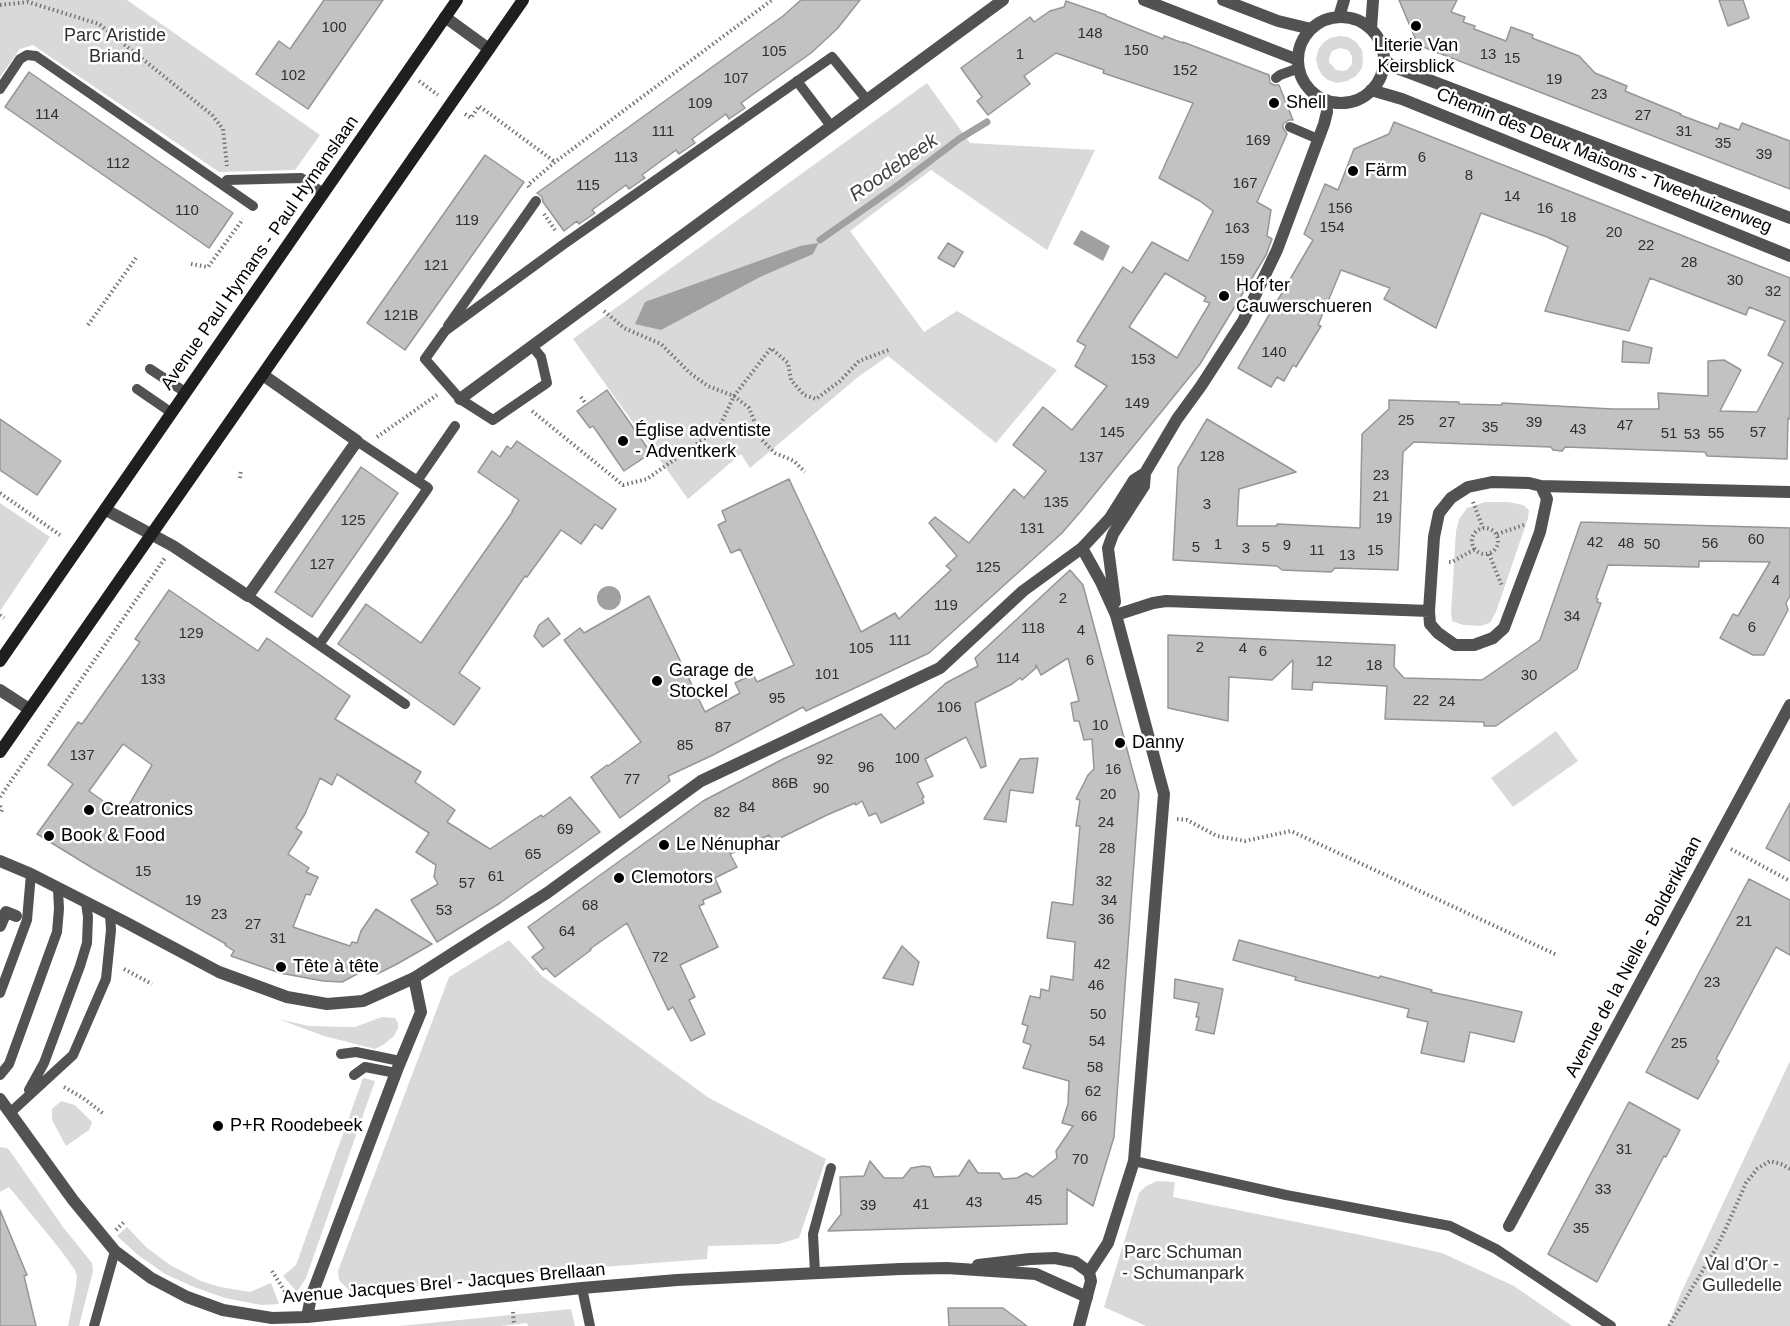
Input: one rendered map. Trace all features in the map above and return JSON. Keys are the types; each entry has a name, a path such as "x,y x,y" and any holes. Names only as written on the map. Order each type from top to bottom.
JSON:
{"main road":[{"name":"Avenue Paul Hymans - Paul Hymanslaan","path":"0,661 457,0"},
{"path":"0,752 523,0"}],"street":[{"path":"460,399 1003,0"},
{"path":"1144,0 1299,64"},
{"path":"1223,0 1278,21 1311,29"},
{"path":"1339,17 1344,0"},
{"path":"1371,29 1373,0"},
{"path":"446,16 489,49"},
{"path":"1339,17 1356,20 1371,29 1380,43 1384,60 1381,75 1371,90 1364,96 1345,102 1326,100 1308,87 1304,82 1299,64 1300,46 1311,29 1324,21 1339,17"},
{"name":"Chemin des Deux Maisons - Tweehuizenweg","path":"1384,60 1404,70 1790,218"},
{"name":"Chemin des Deux Maisons - Tweehuizenweg","path":"1371,90 1402,99 1790,255"},
{"path":"0,861 31,874 219,972 287,997 327,1004 363,1001 414,978 547,893 700,781 940,668 1023,591 1082,548 1110,518 1134,480 1145,472 1177,419 1243,321 1277,250 1327,112 1326,100"},
{"path":"106,510 173,546 248,596 357,441 263,375"},
{"path":"1079,1326 1091,1281 1089,1272 1107,1243 1134,1161 1164,794 1116,615 1108,548 1113,534 1144,486 1145,472"},
{"path":"1541,486 1546,499 1540,532 1504,628 1493,638 1474,645 1455,645 1430,624 1434,537 1439,513 1451,498 1468,488 1492,482 1529,483 1541,486 1790,492"},
{"path":"1082,548 1116,615"},
{"path":"1116,615 1166,601 1429,611"},
{"path":"0,690 30,709"},
{"name":"Avenue de la Nielle - Bolderiklaan","path":"1509,1226 1790,705"},
{"path":"0,926 8,915"},
{"path":"307,1317 311,1297 421,1012 414,978"},
{"name":"Avenue Jacques Brel - Jacques Brellaan","path":"0,1099 73,1200 115,1251 152,1278 187,1297 223,1310 272,1318 307,1317 677,1280 947,1268 1030,1259 1055,1258 1075,1262 1089,1272"},
{"name":"Avenue Jacques Brel - Jacques Brellaan","path":"947,1268 1036,1274 1087,1297"}],"lane":[{"path":"0,89 20,59 27,55 36,56 253,206"},
{"path":"445,331 564,243 832,57 867,100"},
{"path":"1276,78 1299,64"},
{"path":"797,81 831,126"},
{"path":"1290,127 1318,139"},
{"path":"224,185 227,180 301,178 323,193"},
{"path":"532,346 541,357 547,382 493,420 460,399 425,359 536,201"},
{"path":"150,369 185,392"},
{"path":"137,389 172,413"},
{"path":"417,482 456,426"},
{"path":"319,645 428,488 357,441"},
{"path":"248,596 405,704"},
{"path":"0,993 27,920 31,874"},
{"path":"0,1075 9,1064 57,932 59,909 57,889"},
{"path":"21,1103 44,1063 80,966 87,943 86,903"},
{"path":"11,1112 73,1055 106,979 111,930 110,915"},
{"path":"341,1054 356,1052 398,1067"},
{"path":"354,1075 365,1067 398,1067"},
{"path":"1134,1161 1286,1195 1449,1226 1496,1249 1611,1326"},
{"path":"815,1273 813,1234 831,1168"},
{"path":"94,1326 115,1251"},
{"path":"582,1288 590,1326"}],"path":[{"path":"465,114 471,118 478,106 555,162 772,0"},
{"path":"0,5 28,2 99,24 212,115 223,129 227,164"},
{"path":"416,79 442,98"},
{"path":"191,264 208,267 253,206"},
{"path":"88,325 136,258"},
{"path":"597,298 604,310 624,328 661,344 690,373 708,386 734,396 749,408 762,440 775,453 794,461 805,471"},
{"path":"519,401 623,485 647,479 719,428 734,396 771,348 788,363 791,380 804,395 816,399 840,381 859,361 891,349"},
{"path":"357,441 378,437 440,392 460,399"},
{"path":"580,397 586,404"},
{"path":"234,473 241,469 240,478"},
{"path":"1468,488 1483,528"},
{"path":"0,494 60,535"},
{"path":"1497,534 1523,525 1531,528"},
{"path":"1479,529 1491,529 1497,534 1497,546 1489,554 1481,554 1474,549 1473,536 1479,529"},
{"path":"0,797 173,546"},
{"path":"1444,562 1452,562 1474,549"},
{"path":"1489,554 1512,609"},
{"path":"0,806 2,810 0,814"},
{"path":"1162,816 1187,820 1217,836 1245,841 1291,831 1557,956"},
{"path":"1717,842 1790,881"},
{"path":"120,967 152,984"},
{"path":"64,1087 104,1114"},
{"path":"1669,1326 1715,1250 1746,1184 1757,1169 1770,1161 1790,1169"},
{"path":"272,1271 290,1298"},
{"path":"513,1311 514,1324"}],"green space":[{"name":"Parc Aristide Briand","path":"0,0 127,0 320,135 295,170 219,172 33,45 20,49 0,77"},
{"path":"1348,37 1362,50 1362,68 1356,76 1347,81 1337,83 1328,80 1318,68 1316,59 1319,48 1330,38","holes":["1340,48 1348,50 1352,56 1352,64 1347,70 1336,70 1329,62 1332,51"]},
{"path":"927,83 970,143 1095,150 1047,250 931,170 850,231 924,332 957,311 1057,370 996,443 888,356 858,377 750,468 741,454 688,499 573,339"},
{"path":"1485,502 1508,502 1523,505 1529,510 1528,518 1496,612 1490,623 1480,626 1463,625 1452,621 1451,613 1456,531 1459,519 1467,508"},
{"path":"0,503 50,537 0,611"},
{"path":"1556,731 1578,761 1513,807 1491,778"},
{"path":"509,940 542,976 709,1098 826,1159 799,1238 779,1244 708,1246 707,1259 537,1272 360,1293 350,1291 339,1280 338,1271 449,977"},
{"path":"382,1017 395,1018 398,1028 394,1036 375,1049 324,1036 278,1019 309,1026 355,1027"},
{"name":"Val d'Or - Gulledelle","path":"1790,1061 1790,1326 1668,1326 1680,1295"},
{"path":"363,1078 375,1081 306,1278 297,1292 283,1276 296,1265"},
{"path":"61,1101 75,1105 92,1122 89,1130 66,1146 52,1120 52,1109"},
{"path":"0,1147 10,1151 63,1227 92,1263 93,1271 79,1326 68,1326 76,1286 75,1270 9,1187 0,1192"},
{"name":"Parc Schuman - Schumanpark","path":"1157,1181 1175,1182 1173,1197 1442,1253 1514,1286 1572,1326 1146,1326 1104,1307 1139,1193 1146,1186"},
{"path":"127,1227 146,1247 170,1265 201,1281 250,1292 271,1283 279,1304 261,1305 225,1298 165,1274 138,1255 117,1236"},
{"path":"571,1309 575,1326 528,1326 527,1323 501,1326 399,1326"}],"shaded area":[{"path":"1081,230 1110,246 1103,261 1073,244"},
{"path":"820,240 813,254 760,277 661,330 635,324 645,302 800,246 818,243"},
{"path":"609,586 618,589 621,598 618,607 609,610 600,607 597,598 600,589"}],"building":[{"path":"324,0 383,0 308,109 256,74 279,41 290,49"},
{"path":"801,0 860,0 837,29 811,53 741,103 745,108 729,119 726,114 692,139 695,143 679,154 676,150 642,175 645,178 629,189 626,185 592,210 595,213 579,224 577,221 564,231 537,193 783,16"},
{"path":"1399,0 1457,0 1451,12 1465,17 1463,22 1475,26 1474,29 1506,41 1511,27 1533,35 1532,38 1579,56 1595,73 1627,86 1625,91 1680,115 1718,129 1720,123 1739,130 1742,123 1790,141 1790,189 1418,45"},
{"path":"1719,0 1743,0 1749,18 1728,26"},
{"path":"1066,1 1163,39 1164,36 1183,42 1269,75 1270,83 1279,85 1293,120 1283,124 1287,134 1257,202 1271,210 1267,236 1272,239 1266,255 1200,364 1081,511 1062,533 929,653 806,711 803,707 668,776 670,781 620,818 591,777 641,742 564,640 580,628 584,633 649,596 705,712 740,693 735,683 753,674 757,682 794,665 740,549 731,553 718,525 726,521 722,511 789,479 861,632 895,613 899,619 951,570 946,566 957,556 929,523 935,517 969,543 1014,489 1024,498 1046,471 1013,445 1043,407 1072,430 1107,386 1075,366 1086,346 1077,341 1123,267 1132,273 1152,242 1188,261 1213,211 1159,178 1193,103 1103,73 1104,70 1056,53 1024,76 1030,84 988,115 977,101 982,97 961,68 1030,17 1034,22 1050,11 1064,7","holes":["1165,273 1206,297 1204,301 1210,303 1177,358 1129,327"]},
{"path":"29,72 233,213 209,248 5,107"},
{"path":"1394,122 1790,278 1790,419 1788,418 1787,459 1707,456 1705,452 1565,447 1562,451 1553,450 1551,447 1414,442 1403,452 1398,570 1335,568 1331,572 1282,570 1277,566 1173,560 1178,468 1207,419 1296,472 1239,489 1237,526 1277,526 1277,524 1360,528 1362,434 1389,409 1389,400 1659,409 1658,393 1708,396 1708,361 1724,360 1741,370 1720,411 1757,412 1783,363 1768,355 1785,321 1749,307 1746,315 1650,278 1629,331 1545,311 1568,247 1481,213 1436,328 1384,299 1390,288 1341,270 1318,325 1321,326 1296,367 1293,365 1284,381 1277,377 1271,387 1238,368 1313,240 1304,234 1325,184 1338,190 1354,149 1389,134"},
{"path":"485,155 524,182 405,350 367,323"},
{"path":"948,243 963,252 954,267 938,258"},
{"path":"1623,341 1652,348 1649,363 1622,362"},
{"name":"Église adventiste - Adventkerk","path":"607,390 651,453 624,471 593,426 590,428 577,411"},
{"path":"0,419 61,461 37,495 0,470"},
{"path":"517,441 616,509 602,529 595,524 581,544 561,530 527,577 525,576 459,673 480,688 454,725 338,644 366,604 421,643 519,500 478,472 492,451 500,457 507,446 511,449"},
{"path":"361,467 398,493 312,617 275,592"},
{"path":"1581,522 1790,528 1790,596 1786,603 1788,610 1764,655 1753,655 1720,638 1733,614 1738,616 1770,562 1699,561 1699,567 1608,565 1596,598 1597,602 1601,603 1577,669 1496,726 1484,726 1484,722 1385,719 1387,686 1313,682 1312,690 1292,689 1293,660 1272,680 1229,677 1228,721 1168,708 1168,635 1395,645 1394,667 1404,678 1482,680 1540,640"},
{"path":"1070,570 1083,585 1139,794 1114,1137 1093,1206 1067,1189 1067,1224 828,1231 841,1214 840,1177 864,1176 870,1161 884,1178 903,1178 911,1168 923,1166 930,1167 934,1177 959,1176 969,1160 978,1173 999,1173 1003,1179 1017,1178 1026,1173 1033,1177 1057,1158 1056,1151 1073,1126 1062,1123 1068,1104 1069,1081 1023,1068 1031,1045 1023,1042 1028,1026 1022,1024 1030,996 1040,998 1041,989 1049,991 1051,976 1073,980 1075,942 1047,938 1052,902 1073,905 1080,826 1076,826 1080,800 1076,799 1088,775 1094,769 1092,739 1084,740 1079,721 1074,721 1071,703 1079,701 1068,658 1041,675 1036,665 1036,668 1022,680 1020,678 975,703 986,766 981,768 966,737 925,759 933,776 917,783 924,797 922,798 924,803 881,823 876,813 869,816 862,801 772,842 769,835 730,854 737,867 715,878 721,892 703,900 704,904 699,906 718,947 680,965 695,997 689,1000 705,1034 691,1041 673,1007 668,1010 627,923 555,977 546,968 543,970 532,957 544,948 528,927 703,801 783,759 881,714 895,729 946,683 978,666 975,658"},
{"path":"169,590 258,651 267,638 350,696 335,719 421,772 415,782 455,810 447,822 490,849 541,815 543,817 570,797 600,832 500,903 437,942 411,900 438,884 434,877 436,865 416,852 429,833 337,774 332,785 320,778 305,814 296,828 302,832 288,854 309,868 306,872 318,877 310,895 306,894 293,927 350,946 352,942 357,943 361,931 376,909 432,944 377,974 372,966 342,982 280,973 231,956 234,951 226,944 37,834 73,784 48,765 78,722 82,724 140,642 135,639","holes":["123,744 152,765 123,815 89,791"]},
{"path":"548,618 560,634 543,647 534,636 539,625"},
{"path":"1038,758 1033,793 1010,790 1006,822 984,819 1020,759"},
{"path":"1790,803 1790,861 1766,848"},
{"path":"1749,879 1790,900 1790,955 1776,947 1716,1059 1719,1061 1698,1099 1646,1072"},
{"path":"1239,940 1432,990 1431,992 1522,1012 1514,1042 1470,1032 1464,1062 1421,1053 1428,1022 1407,1017 1409,1009 1295,980 1296,977 1233,960"},
{"path":"902,946 919,962 913,985 883,978"},
{"path":"1175,979 1223,989 1214,1034 1196,1030 1199,1003 1174,998"},
{"path":"1629,1102 1680,1130 1597,1282 1548,1254"},
{"path":"0,1210 27,1275 24,1276 36,1326 0,1326"},
{"path":"948,1308 1003,1308 1027,1326 949,1326"}],"waterway":[{"name":"Roodebeek","path":"820,240 959,139 987,122"}],"place":[{"name":"Literie Van Keirsblick","path":"1416,26"},
{"name":"Shell","path":"1274,103"},
{"name":"Färm","path":"1353,171"},
{"name":"Hof ter Cauwerschueren","path":"1224,296"},
{"name":"Église adventiste - Adventkerk","path":"623,441"},
{"name":"Garage de Stockel","path":"657,681"},
{"name":"Danny","path":"1120,743"},
{"name":"Creatronics","path":"89,810"},
{"name":"Book & Food","path":"49,836"},
{"name":"Le Nénuphar","path":"664,845"},
{"name":"Clemotors","path":"619,878"},
{"name":"Tête à tête","path":"281,967"},
{"name":"P+R Roodebeek","path":"218,1126"}]}
